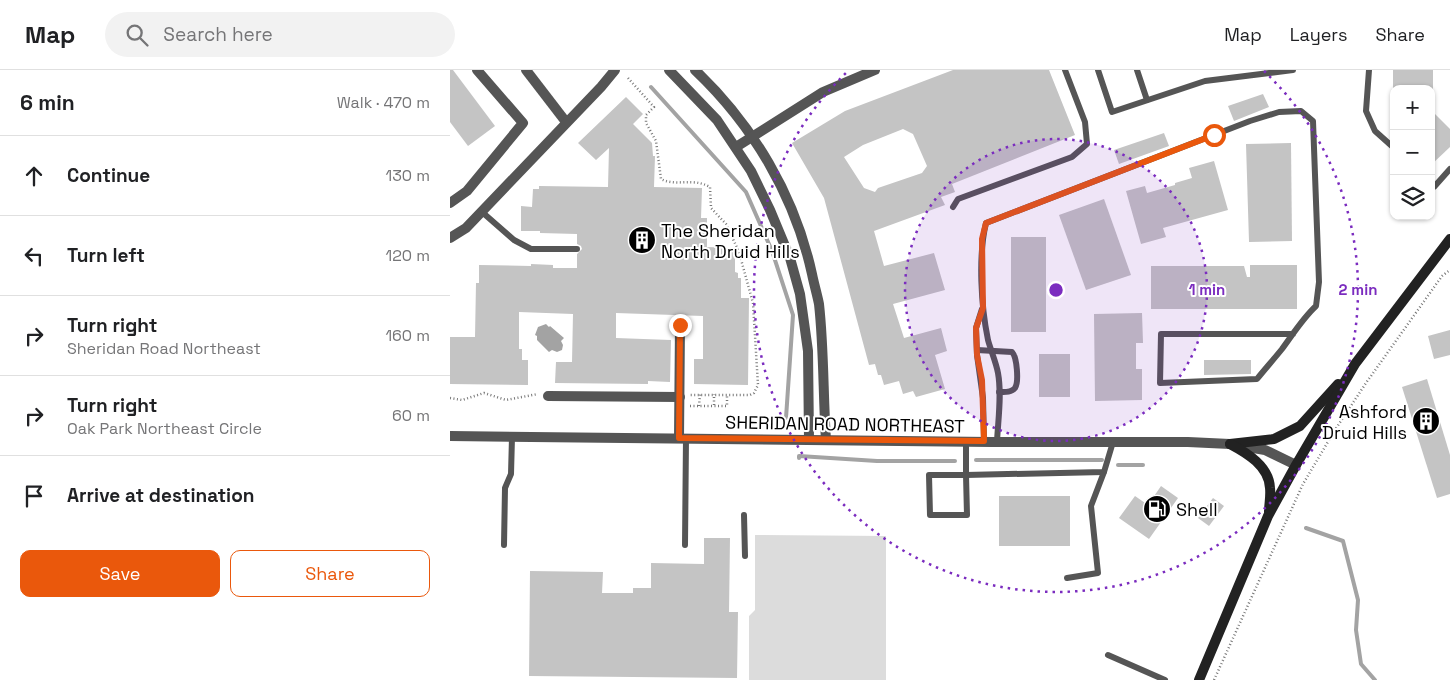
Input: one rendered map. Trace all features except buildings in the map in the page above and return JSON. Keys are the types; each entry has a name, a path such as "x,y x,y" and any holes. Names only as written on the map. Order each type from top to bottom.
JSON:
{"main road":[{"path":"1230,444 1274,439 1300,426 1355,364 1448,244"},
{"path":"1199,680 1268,516 1355,364"},
{"path":"1230,444 1247,453 1260,464 1265,473 1270,486 1268,516"}],"street":[{"path":"450,204 467,190 523,124 477,70"},
{"path":"526,70 566,122"},
{"path":"450,238 466,228 482,212 601,87 614,70"},
{"path":"669,70 717,120 736,147 751,171 770,210 790,258 800,294 808,351 809,440"},
{"path":"695,70 709,83 740,120 769,162 789,202 807,252 818,302 823,353 826,440"},
{"path":"736,147 823,92 875,70"},
{"path":"680,325 680,397 683,438"},
{"path":"548,396 680,397"},
{"name":"SHERIDAN ROAD NORTHEAST","path":"450,436 997,442 1188,442 1230,444 1265,450 1296,465"}],"lane":[{"path":"953,207 958,199 1072,157 1087,144 1085,122 1065,70"},
{"path":"1098,70 1112,112 1205,81 1293,70"},
{"path":"1137,70 1147,100"},
{"path":"1369,70 1366,111 1375,131 1390,144"},
{"path":"997,442 998,374 991,350 983,308 982,239 986,223 1250,121 1279,112 1301,111 1313,121 1319,282 1316,306 1306,315 1293,334 1257,379 1160,382 1161,334 1293,334"},
{"path":"1435,185 1450,169"},
{"path":"482,212 514,240 531,249 577,249"},
{"path":"983,308 976,328 977,350 982,380 984,441"},
{"path":"977,350 1012,352 1015,355 1017,362 1016,385 1010,392 999,392"},
{"path":"504,545 505,488 511,474 512,437"},
{"path":"683,438 685,545"},
{"path":"966,441 966,475 967,515 930,515 929,475 966,475 1104,472"},
{"path":"1067,578 1098,573 1091,506 1113,442"},
{"path":"744,515 745,556"},
{"path":"1108,655 1164,680"}],"path":[{"path":"628,78 654,107 646,115 646,123 656,141 661,179 668,182 700,181 710,186 711,208 726,224 739,252 753,303 758,385 754,393 750,395 689,395 689,412"},
{"path":"1214,680 1303,484 1335,430 1382,360 1442,276 1450,270"},
{"path":"450,398 462,400 484,393 506,400 541,393 548,396"},
{"path":"699,406 700,394"},
{"path":"714,394 714,406"},
{"path":"688,406 727,406 727,394"}],"shaded area":[{"path":"546,324 564,338 561,341 563,345 562,350 557,352 552,350 549,352 537,340 535,335 538,327"},
{"path":"755,535 886,536 886,680 749,680 749,616 755,610"}],"waterway":[{"path":"651,87 746,192 772,251 793,315 786,418"},
{"path":"799,458 799,456 877,461 955,461"},
{"path":"976,460 1102,460"},
{"path":"1118,465 1143,465"},
{"path":"1306,528 1343,541 1358,600 1356,630 1361,664 1375,680"}],"place":[{"name":"The Sheridan North Druid Hills","path":"642,240"},
{"name":"Ashford Druid Hills","path":"1426,421"},
{"name":"Shell","path":"1157,509"}],"route":[{"path":"680,325 679,438 984,441 982,380 977,355 976,328 983,308 982,239 986,223 1214,135"}]}
